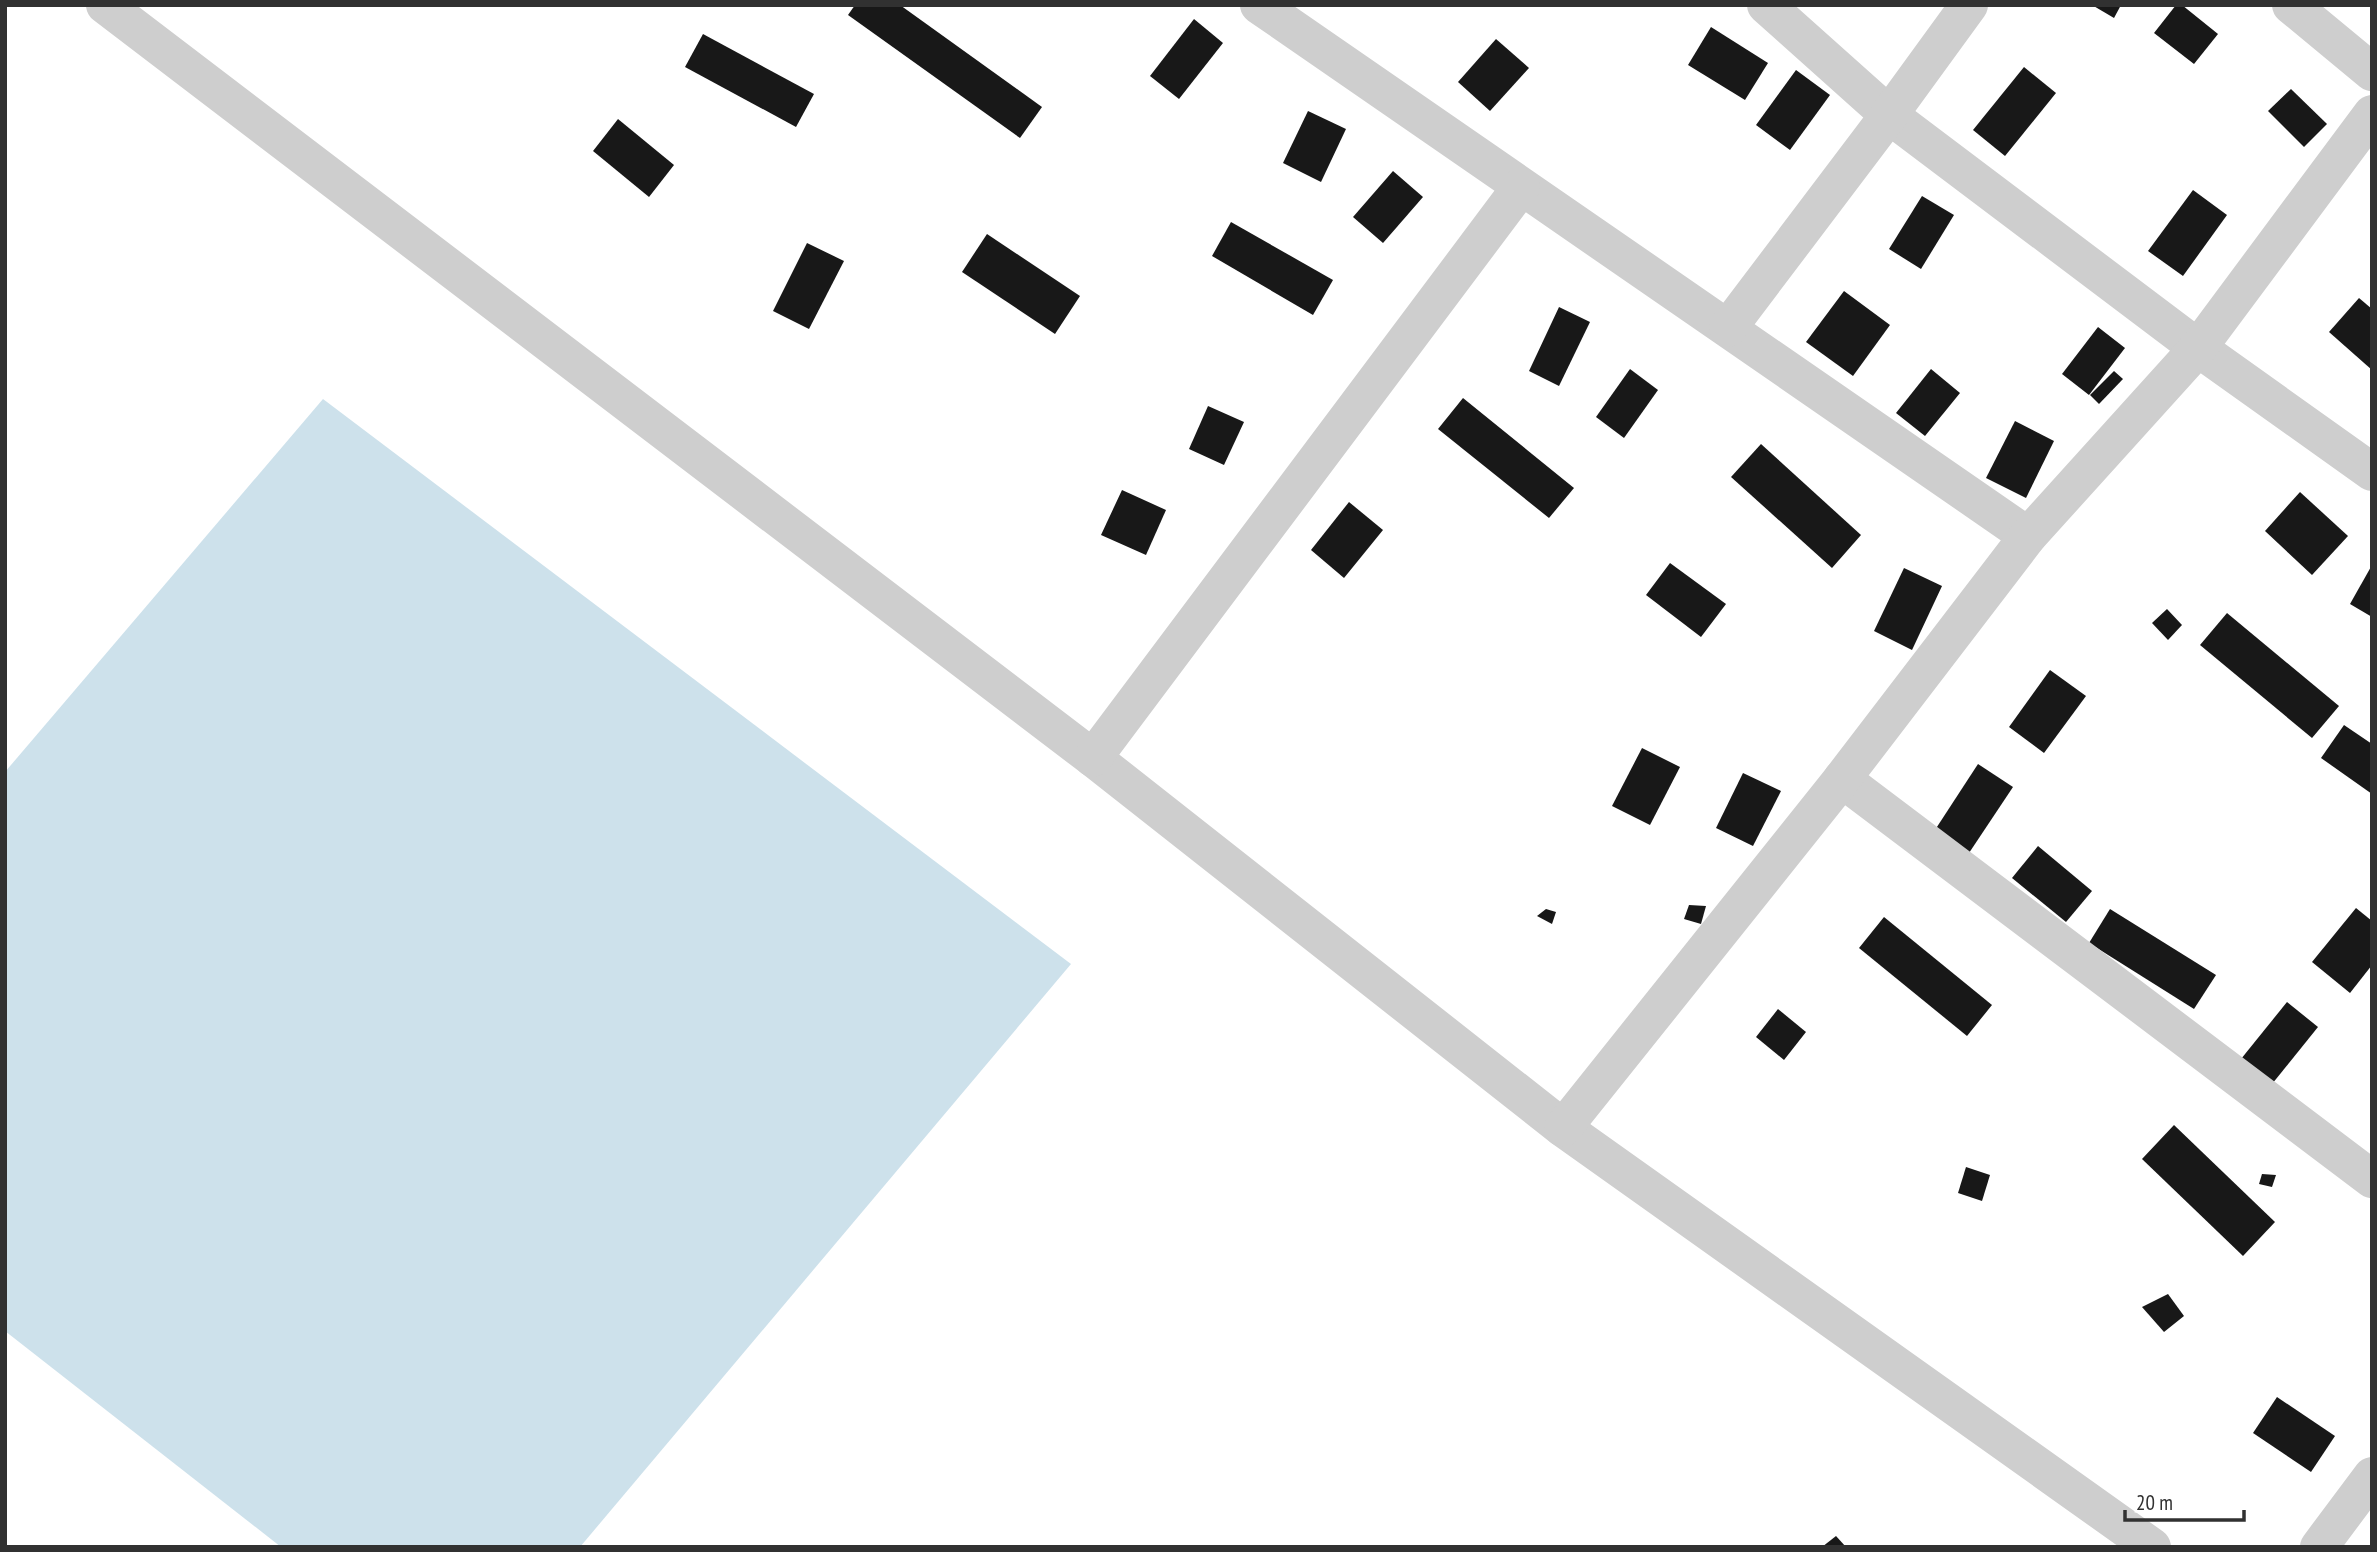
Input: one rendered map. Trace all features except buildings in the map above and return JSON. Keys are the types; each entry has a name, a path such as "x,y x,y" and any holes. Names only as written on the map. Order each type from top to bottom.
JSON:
{"street":[{"path":"105,5 1093,758 1563,1129 2151,1547"},
{"path":"1259,5 2028,536"},
{"path":"1766,5 1889,115 2199,348 2372,472"},
{"path":"1728,328 1969,5"},
{"path":"2291,5 2372,72"},
{"path":"1563,1129 1842,779 2028,536 2199,348 2372,114"},
{"path":"1093,758 1521,187"},
{"path":"1842,779 2372,1179"},
{"path":"2319,1547 2372,1476"}],"water":[{"path":"323,399 1071,964 580,1547 281,1547 5,1331 5,772"}]}
